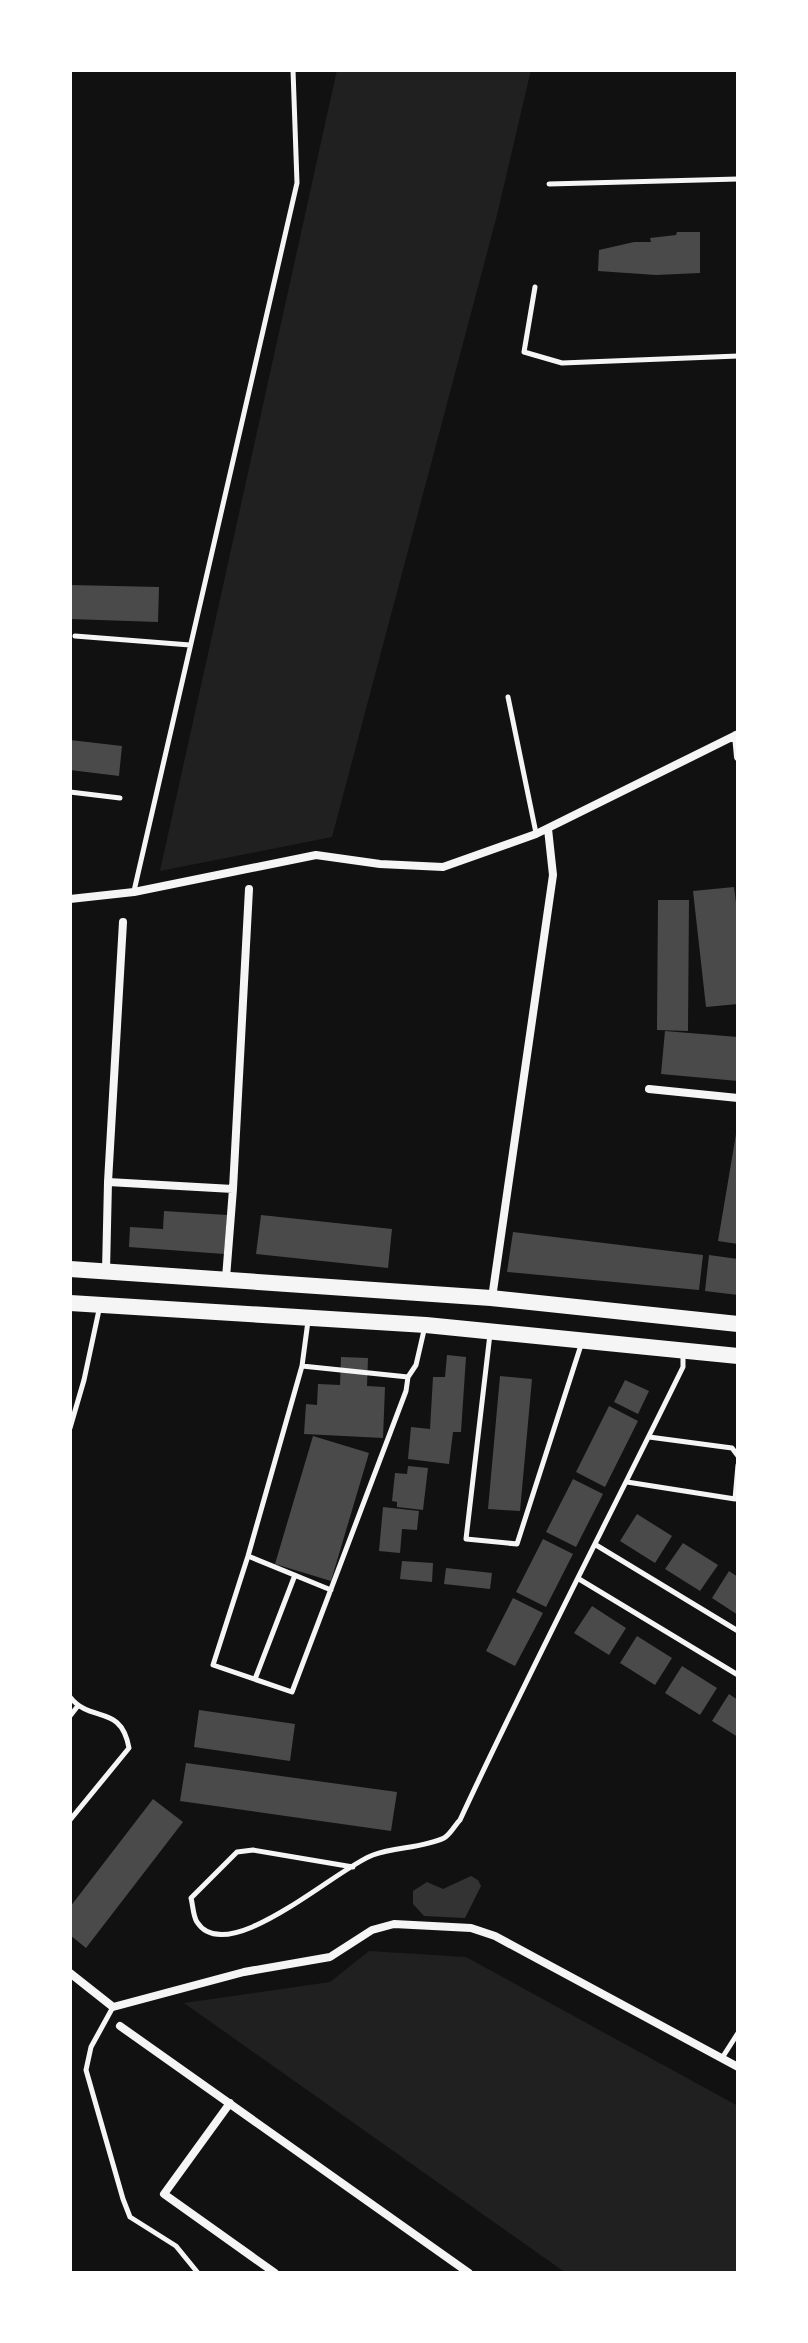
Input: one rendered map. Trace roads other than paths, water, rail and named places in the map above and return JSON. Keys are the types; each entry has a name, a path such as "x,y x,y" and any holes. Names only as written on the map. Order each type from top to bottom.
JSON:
{"main road":[{"path":"70,1269 491,1298 738,1324"},
{"path":"70,1303 426,1325 738,1356"}],"street":[{"path":"70,899 134,892 316,855 380,864 443,867 548,829 737,735 738,757"},
{"path":"491,1298 553,875 548,829"},
{"path":"226,1278 249,889"},
{"path":"106,1271 123,922"},
{"path":"649,1089 738,1098"},
{"path":"108,1182 233,1189"},
{"path":"70,1973 113,2007 244,1972 330,1957 372,1930 394,1924 471,1928 495,1936 738,2067"},
{"path":"120,2026 469,2273"},
{"path":"230,2103 164,2194 275,2273"}],"lane":[{"path":"134,892 297,183 293,70"},
{"path":"549,184 738,179"},
{"path":"535,287 524,352 562,363 738,356"},
{"path":"75,636 190,645"},
{"path":"508,697 536,834"},
{"path":"70,792 120,798"},
{"path":"70,1428 100,1305"},
{"path":"308,1318 302,1366 248,1556 213,1665 292,1692 406,1391 408,1377 416,1365 426,1325"},
{"path":"491,1332 466,1539 517,1544 582,1341"},
{"path":"353,1867 253,1850 237,1852 191,1898 196,1921 207,1931 226,1937 274,1916 353,1867 371,1855 446,1838 460,1820 528,1673 579,1579 649,1437 683,1367 683,1351"},
{"path":"302,1366 408,1377"},
{"path":"649,1437 732,1448 738,1456"},
{"path":"627,1482 736,1500 738,1465"},
{"path":"596,1545 738,1631"},
{"path":"248,1556 331,1590"},
{"path":"255,1679 295,1575"},
{"path":"579,1579 738,1675"},
{"path":"70,1697 77,1707 116,1720 127,1732 129,1748 70,1820"},
{"path":"70,1716 77,1707"},
{"path":"113,2007 91,2047 86,2070 123,2199 130,2217 176,2246 198,2273"},
{"path":"722,2058 738,2033"}]}
